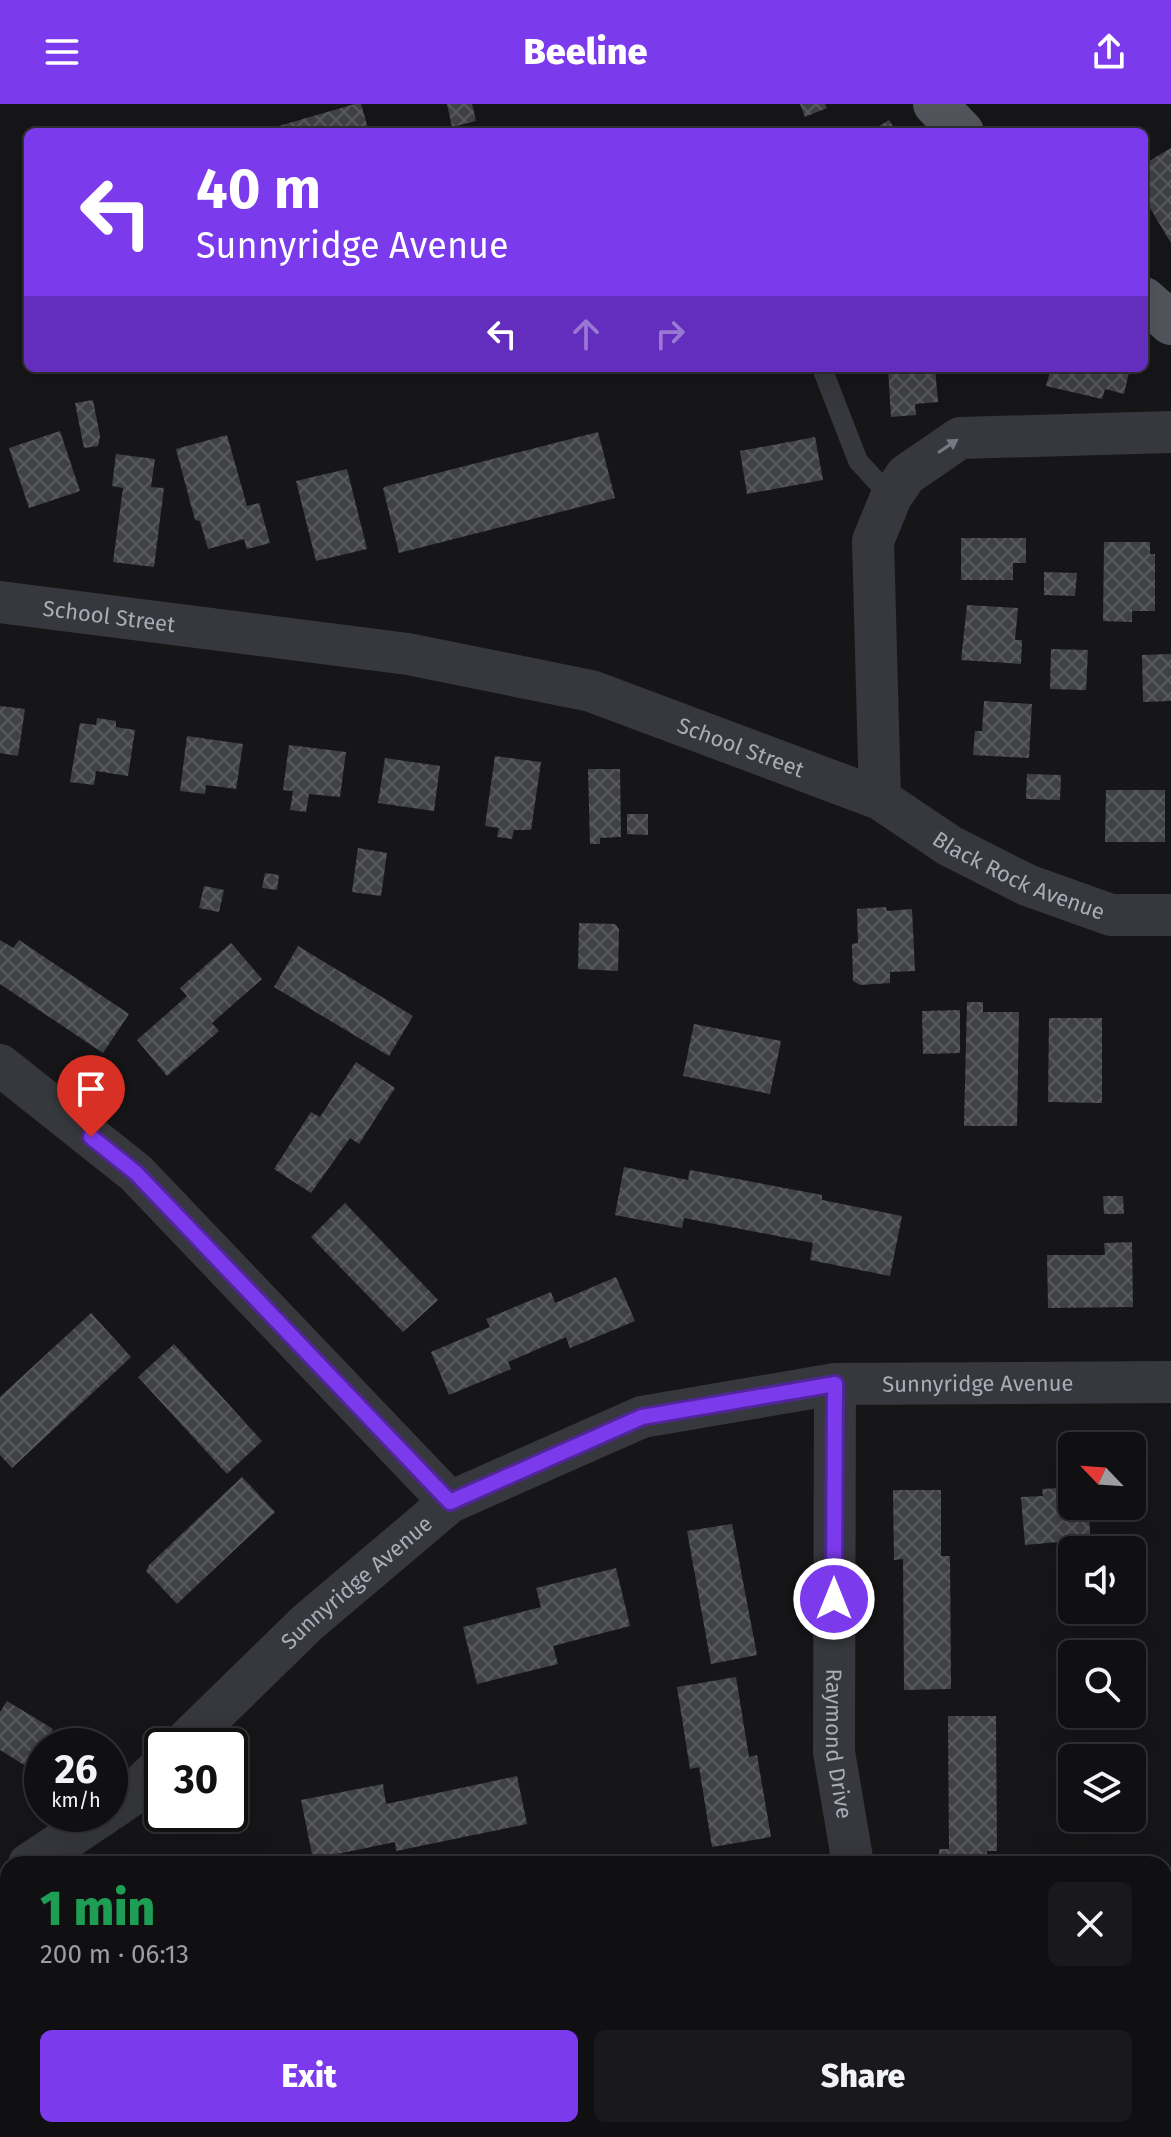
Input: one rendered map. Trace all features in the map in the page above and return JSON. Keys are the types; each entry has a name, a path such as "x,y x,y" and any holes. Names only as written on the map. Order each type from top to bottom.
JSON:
{"main road":[{"path":"935,104 958,128"},
{"path":"1148,303 1171,323"}],"street":[{"path":"880,799 873,541 891,497 906,475 960,438 1171,432"},
{"name":"School Street","path":"0,602 408,654 591,691 880,799"},
{"name":"Black Rock Avenue","path":"880,799 950,846 1027,885 1111,915 1171,915"},
{"path":"0,1065 136,1173 450,1502"},
{"name":"Sunnyridge Avenue","path":"199,1728 307,1623 450,1502 642,1417 835,1384 1171,1382"},
{"name":"Raymond Drive","path":"835,1384 834,1752 852,1856"},
{"path":"128,1794 144,1781"},
{"path":"41,1856 77,1832"}],"lane":[{"path":"824,372 858,461 891,497"}],"building":[{"path":"361,104 368,128 272,128"},
{"path":"447,104 472,104 476,121 452,127"},
{"path":"800,104 825,104 827,108 805,117"},
{"path":"889,120 894,128 876,128"},
{"path":"1171,148 1171,243 1148,205 1148,162"},
{"path":"888,372 935,372 938,402 915,404 916,415 891,417"},
{"path":"1050,372 1129,372 1124,394 1105,389 1102,399 1046,386"},
{"path":"93,400 100,436 98,446 84,448 75,403"},
{"path":"60,431 80,491 29,508 9,448"},
{"path":"598,432 615,498 399,553 383,488"},
{"path":"227,435 247,506 259,503 270,543 247,549 244,539 208,549 200,521 195,520 176,449"},
{"path":"815,437 823,480 747,494 740,451"},
{"path":"116,454 155,459 151,487 164,488 154,567 113,562 123,488 112,486"},
{"path":"347,469 367,549 316,561 296,481"},
{"path":"961,538 1026,538 1026,563 1013,563 1013,580 961,580"},
{"path":"1104,542 1150,542 1150,554 1155,554 1155,611 1132,611 1132,622 1103,621"},
{"path":"1044,572 1077,573 1075,596 1044,595"},
{"path":"967,605 1018,608 1015,640 1022,640 1021,664 961,660"},
{"path":"1051,649 1088,650 1086,690 1050,689"},
{"path":"1171,654 1171,701 1143,702 1142,655"},
{"path":"984,701 1032,704 1029,758 973,755 975,731 982,731"},
{"path":"0,706 25,709 18,756 0,753"},
{"path":"97,718 116,721 116,727 135,730 128,776 96,771 94,785 70,782 80,723 96,725"},
{"path":"187,736 243,744 236,789 206,785 205,794 180,791"},
{"path":"289,745 346,752 340,797 309,794 306,812 290,810 293,791 283,790"},
{"path":"495,756 541,762 531,830 514,830 512,839 497,837 499,828 485,826"},
{"path":"385,758 440,766 434,811 378,803"},
{"path":"588,769 620,769 621,837 600,838 600,844 590,844"},
{"path":"1027,774 1061,775 1060,800 1026,799"},
{"path":"1106,790 1165,790 1165,842 1105,842"},
{"path":"627,814 648,814 648,835 627,834"},
{"path":"358,848 387,853 381,896 352,892"},
{"path":"265,873 279,875 277,890 262,888"},
{"path":"204,886 224,890 219,912 199,908"},
{"path":"886,907 887,911 912,909 915,971 890,972 890,983 860,985 853,981 852,944 858,943 857,909"},
{"path":"579,923 615,924 619,929 618,971 578,969"},
{"path":"0,940 13,948 19,940 129,1014 103,1053 0,984"},
{"path":"231,943 262,979 212,1023 219,1031 167,1076 137,1040 187,996 180,988"},
{"path":"298,946 413,1016 389,1056 274,987"},
{"path":"967,1002 983,1002 983,1012 1019,1012 1017,1126 964,1126"},
{"path":"960,1010 960,1053 923,1054 922,1011"},
{"path":"1049,1018 1102,1018 1102,1103 1048,1102"},
{"path":"694,1024 781,1041 770,1094 683,1076"},
{"path":"356,1062 395,1088 359,1144 350,1138 311,1193 274,1169 311,1112 320,1117"},
{"path":"624,1167 688,1180 690,1170 822,1195 822,1200 902,1216 890,1276 810,1260 813,1243 684,1218 682,1228 615,1215"},
{"path":"1103,1196 1123,1196 1124,1214 1104,1214"},
{"path":"345,1203 438,1300 403,1332 311,1237"},
{"path":"1132,1242 1133,1307 1048,1308 1047,1255 1105,1255 1104,1243"},
{"path":"616,1277 635,1321 570,1348 566,1337 508,1362 511,1369 449,1395 431,1352 490,1327 486,1319 551,1292 555,1303"},
{"path":"91,1313 131,1357 12,1468 0,1455 0,1397"},
{"path":"174,1344 262,1441 227,1474 138,1377"},
{"path":"242,1477 275,1512 177,1604 146,1571 149,1565"},
{"path":"1058,1488 1058,1520 1089,1520 1090,1536 1058,1536 1058,1542 1025,1545 1021,1497 1043,1496 1042,1489"},
{"path":"893,1490 941,1490 941,1556 950,1556 951,1689 904,1690 903,1559 894,1560"},
{"path":"732,1524 757,1655 711,1664 687,1531"},
{"path":"616,1568 630,1626 553,1646 558,1664 477,1684 463,1627 541,1607 536,1588"},
{"path":"736,1677 749,1757 757,1755 771,1837 712,1847 699,1767 690,1769 677,1687"},
{"path":"7,1701 51,1728 24,1728 24,1765 0,1750 0,1712"},
{"path":"948,1716 996,1716 997,1851 987,1851 987,1856 939,1856 939,1849 949,1849"},
{"path":"517,1776 527,1824 396,1851 395,1842 327,1856 312,1856 301,1800 383,1784 386,1804"}],"route":[{"path":"91,1137 136,1173 450,1502 642,1417 835,1384 834,1599"}]}
